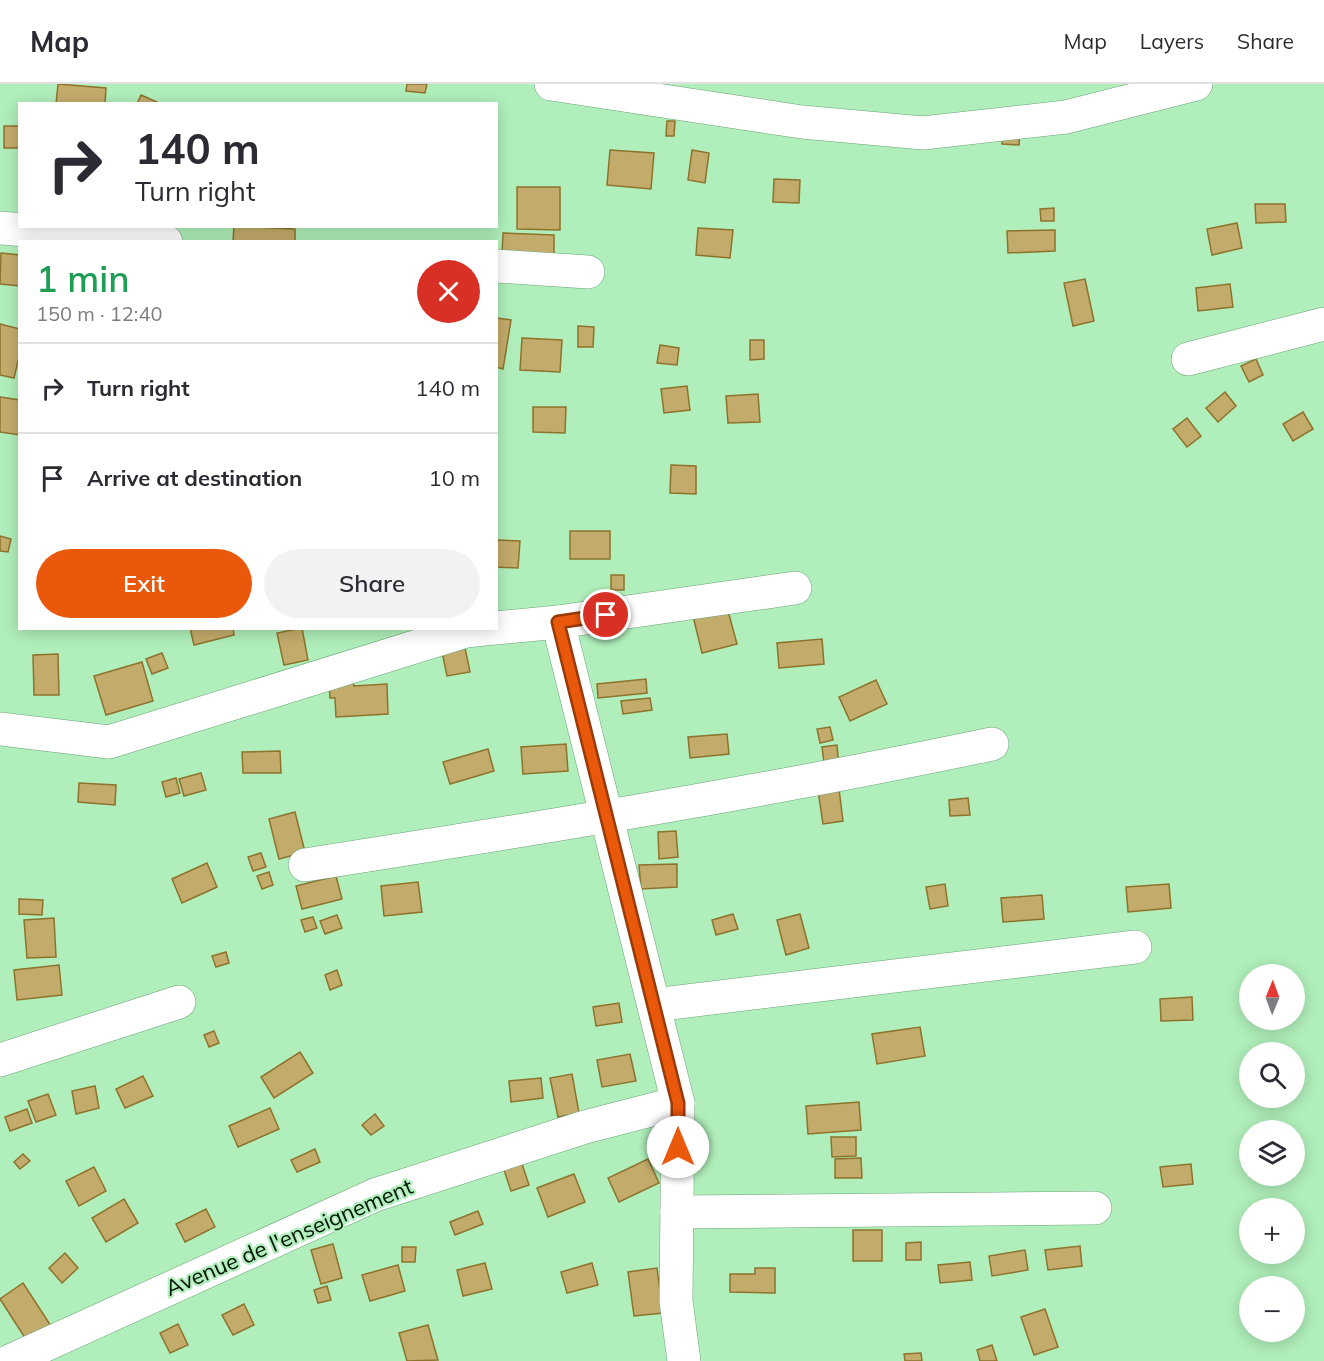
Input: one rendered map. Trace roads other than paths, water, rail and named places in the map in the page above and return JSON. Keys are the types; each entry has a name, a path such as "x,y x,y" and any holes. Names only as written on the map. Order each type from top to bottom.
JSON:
{"street":[{"path":"551,84 802,122 922,133 1066,117 1197,84"},
{"path":"0,228 142,240"},
{"path":"498,266 588,272"},
{"path":"1188,359 1324,324"},
{"path":"498,628 558,622 795,588"},
{"path":"558,622 678,1103 676,1301 684,1361"},
{"path":"0,729 109,742 466,631 476,630"},
{"path":"305,865 608,817 851,774 992,744"},
{"path":"654,1005 1135,947"},
{"path":"0,1060 179,1002"},
{"name":"Avenue de l'enseignement","path":"10,1361 375,1195 585,1127 678,1103"},
{"path":"677,1212 1095,1208"}]}
